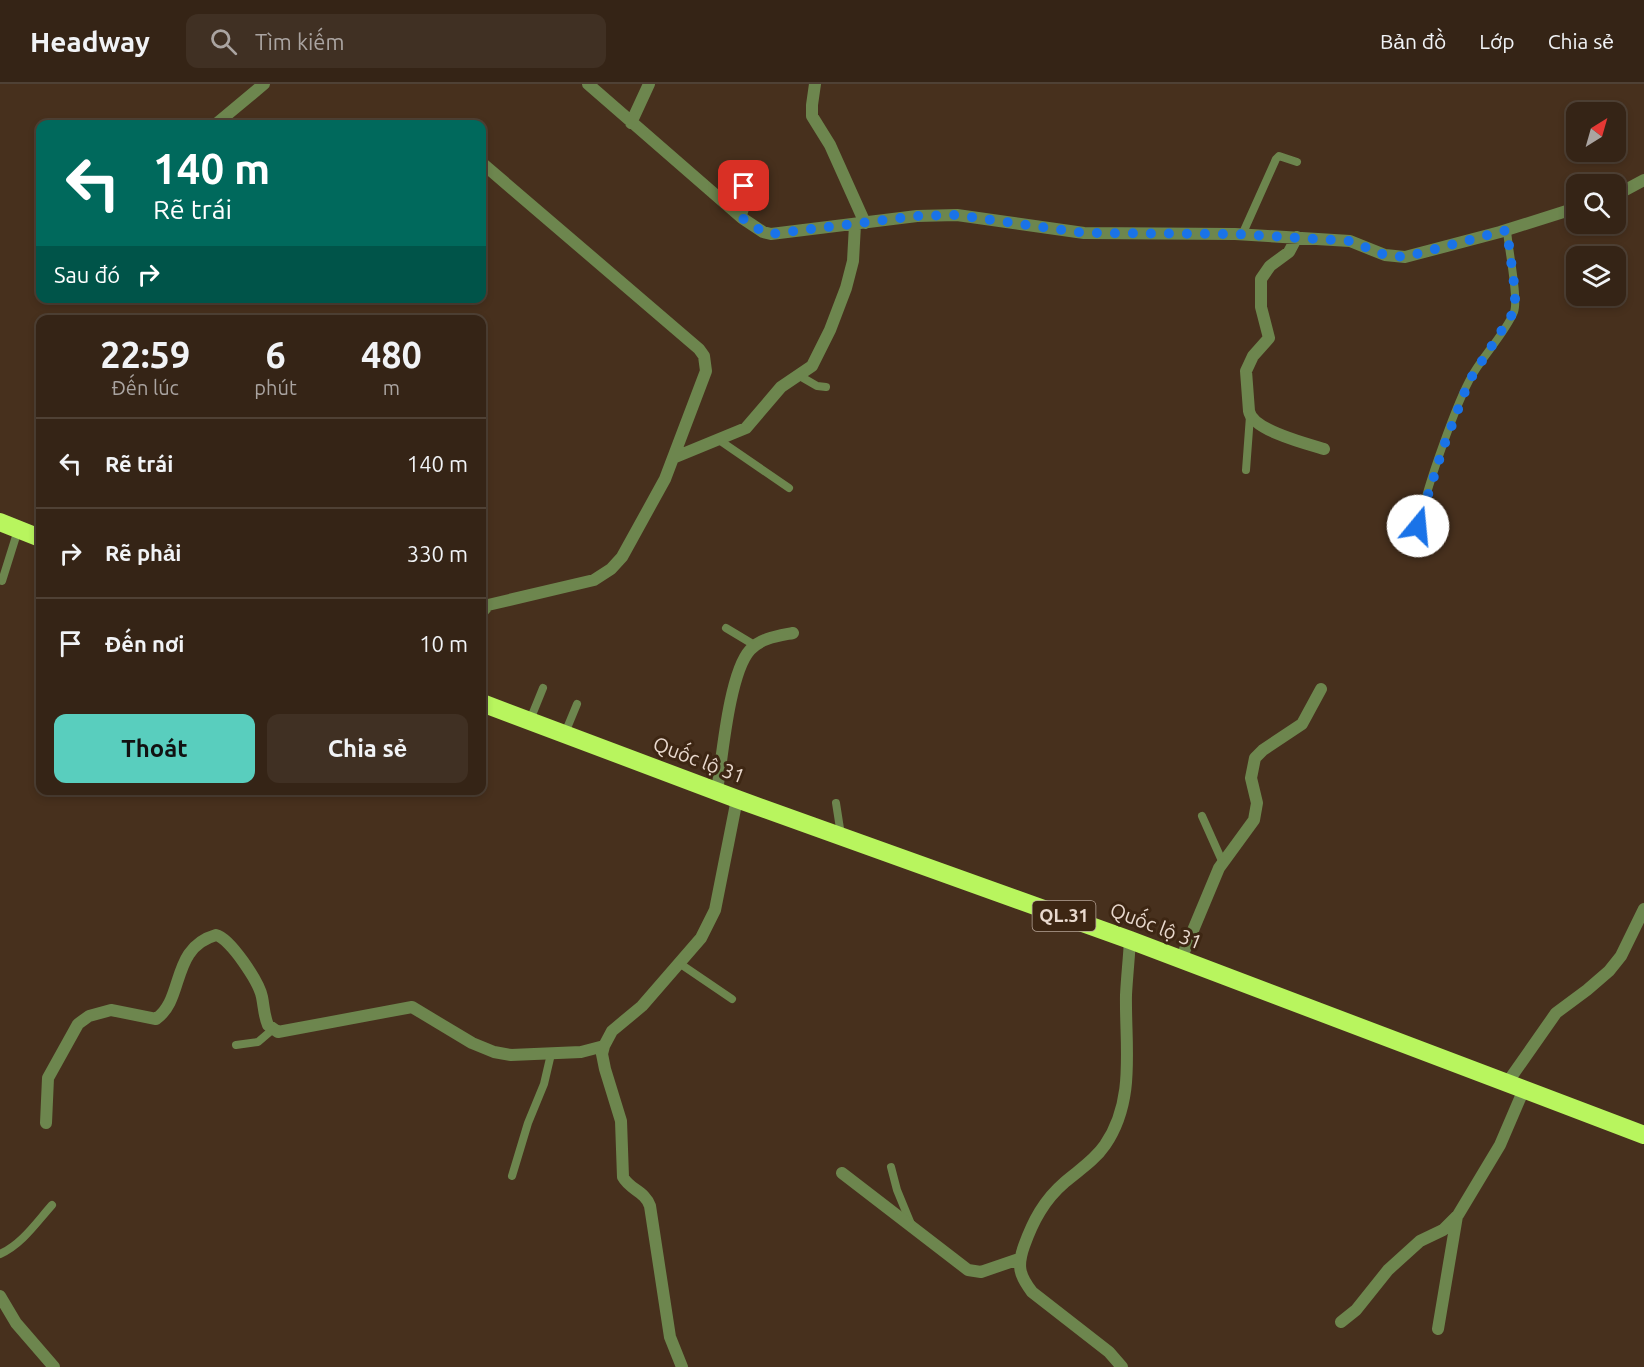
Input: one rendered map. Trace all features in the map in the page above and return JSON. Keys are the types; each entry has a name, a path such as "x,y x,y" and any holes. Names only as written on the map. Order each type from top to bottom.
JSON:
{"highway":[{"path":"0,522 36,536"},
{"name":"Quốc lộ 31","path":"486,704 737,799 1130,940 1515,1082 1644,1135"}],"street":[{"path":"221,120 264,84"},
{"path":"588,84 742,218 763,232 771,234 938,215 977,217 1084,233 1242,235 1350,241 1385,255 1405,257 1507,230 1566,211"},
{"path":"632,123 649,84"},
{"path":"673,458 746,428 781,387 812,366 830,330 846,288 860,224 830,145 812,116 815,84"},
{"path":"486,166 699,350 704,356 706,371 665,479 632,543 611,569 594,580 486,607"},
{"path":"1626,190 1644,180"},
{"path":"1297,237 1288,252 1270,266 1261,279 1260,307 1269,338 1253,356 1246,371 1250,416 1287,438 1324,449"},
{"path":"717,791 740,666 750,649 770,638 793,633"},
{"path":"1181,959 1223,863 1254,820 1257,803 1251,778 1254,759 1263,750 1302,724 1321,688"},
{"path":"682,1367 670,1337 648,1198 626,1184 623,1177 621,1121 602,1054 612,1031 642,1006 701,938 715,910 737,799"},
{"path":"1341,1322 1356,1310 1389,1270 1420,1241 1443,1230 1458,1215 1500,1145 1515,1082 1556,1013 1587,990 1621,956 1644,909"},
{"path":"46,1123 48,1078 78,1024 89,1016 111,1010 156,1019 166,1010 185,957 209,937 220,936 252,975 262,998 264,1017 272,1030 284,1032 412,1007 472,1043 511,1056 581,1052 604,1046"},
{"path":"1122,1367 1109,1352 1032,1292 1023,1281 1019,1259 1029,1230 1046,1202 1066,1181 1094,1159 1116,1125 1123,1107 1127,1072 1126,993 1130,940"},
{"path":"842,1173 968,1270 975,1273 1019,1259"},
{"path":"1437,1329 1458,1215"},
{"path":"0,1296 16,1323 54,1367"}],"lane":[{"path":"1242,235 1276,159 1279,156 1297,162"},
{"path":"742,218 749,197 744,186"},
{"path":"1419,534 1421,516 1443,448 1469,381 1515,310 1515,291 1507,230"},
{"path":"798,375 817,386 826,387"},
{"path":"1246,470 1250,416"},
{"path":"719,440 789,488"},
{"path":"2,581 18,529"},
{"path":"726,628 756,646"},
{"path":"530,720 543,688"},
{"path":"565,733 577,704"},
{"path":"836,803 841,836"},
{"path":"1202,816 1223,863"},
{"path":"679,963 732,999"},
{"path":"236,1045 258,1042 272,1030"},
{"path":"512,1176 528,1123 544,1084 551,1054"},
{"path":"891,1167 911,1224"},
{"path":"0,1254 11,1249 24,1237 52,1205"}],"route":[{"path":"744,186 749,197 742,218 763,232 771,234 917,216 957,215 1084,233 1235,234 1350,241 1373,252 1405,257 1507,230 1515,291 1515,310 1469,381 1443,448 1418,526"}]}
